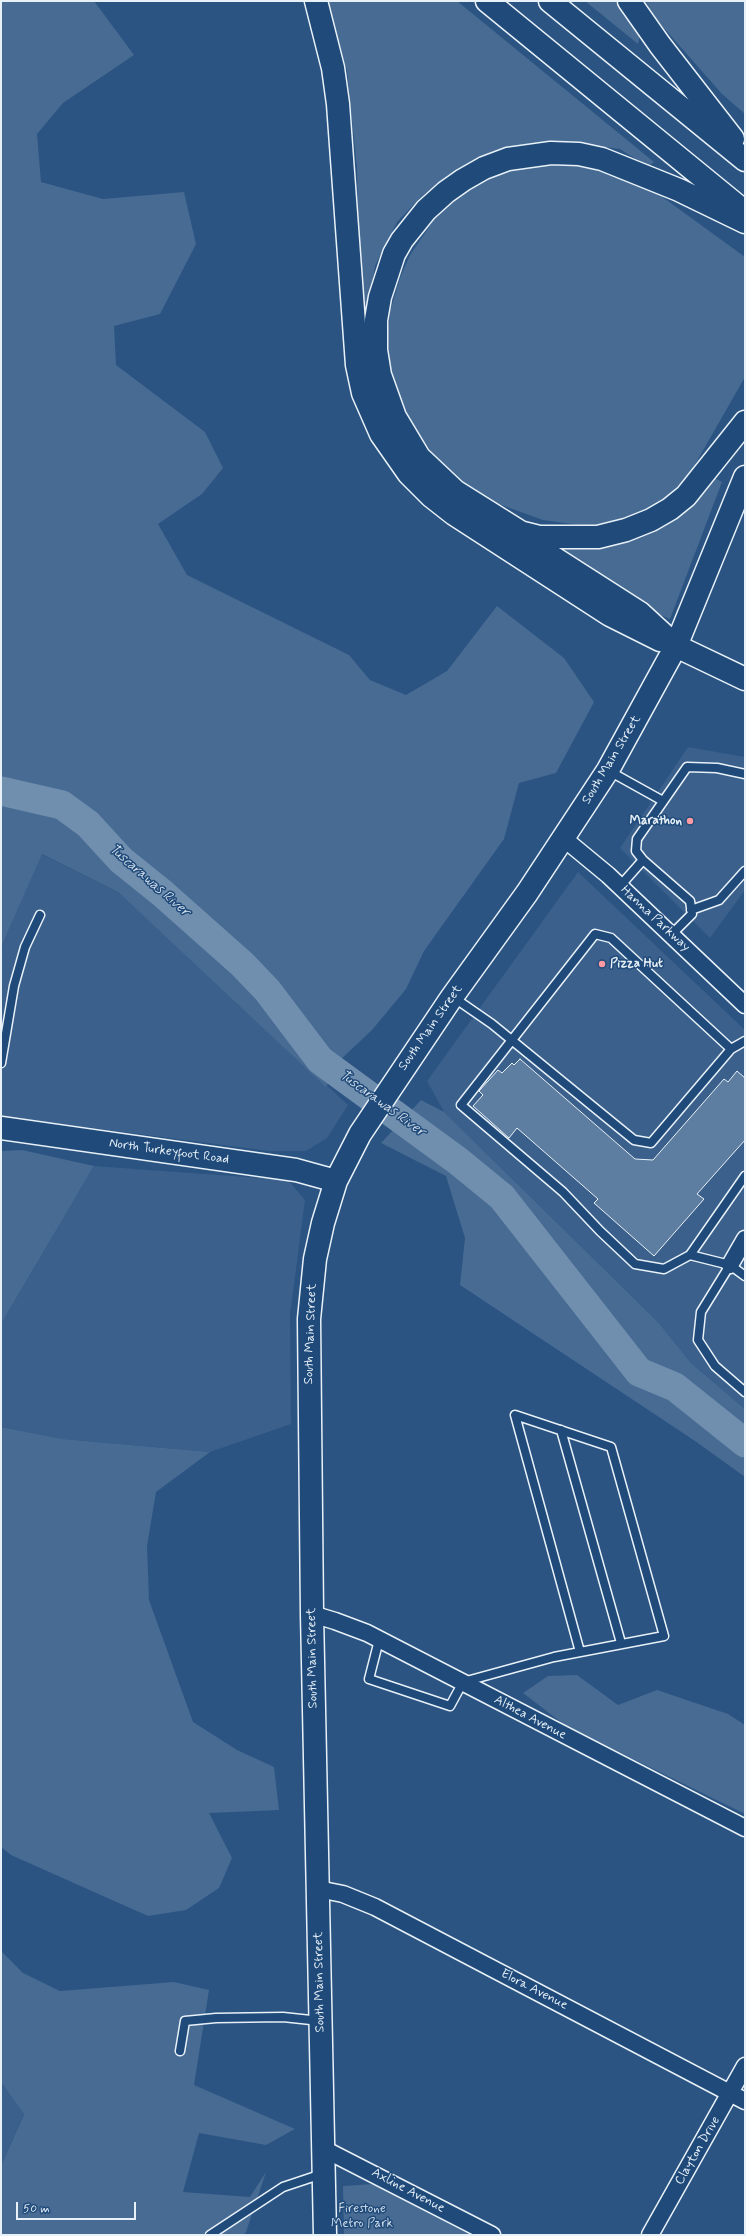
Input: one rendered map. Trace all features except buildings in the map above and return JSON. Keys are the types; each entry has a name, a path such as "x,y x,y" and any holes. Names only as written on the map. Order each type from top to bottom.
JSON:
{"main road":[{"path":"316,1 333,68 338,104 357,365 363,393 381,434 409,474 431,496 454,514 610,615 648,636 676,646 745,679"},
{"path":"486,1 745,212"},
{"path":"550,1 745,160"},
{"path":"629,1 660,45 745,154"},
{"path":"676,646 640,613 540,549 522,533 482,509 437,476 419,457 403,433 388,400 380,375 376,350 376,320 386,274 402,240 426,210 446,192 484,168 508,159 551,153 579,154 602,159 679,190 745,222"},
{"path":"522,533 539,537 598,537 626,530 651,520 670,509 686,496 745,422"},
{"name":"South Main Street","path":"325,2235 312,1614 309,1319 315,1259 323,1223 336,1181 360,1134 452,997 527,893 562,837 608,770 676,646 745,477"},
{"name":"North Turkeyfoot Road","path":"1,1128 296,1170 336,1181"}],"street":[{"name":"Hanna Parkway","path":"562,837 620,886 744,1001"},
{"path":"730,1265 745,1239"},
{"name":"Althea Avenue","path":"312,1614 335,1621 379,1640 745,1828"},
{"name":"Elora Avenue","path":"318,1889 343,1894 375,1908 745,2101"},
{"name":"Clayton Drive","path":"650,2235 731,2094 745,2066"},
{"name":"Axline Avenue","path":"324,2149 492,2235"}],"lane":[{"path":"672,935 692,914 690,901 643,860 636,851 637,839 687,767 717,768 745,774"},
{"path":"608,770 663,801"},
{"path":"620,886 643,860"},
{"path":"691,910 719,900 745,870"},
{"path":"1,1063 14,986 25,947 40,915"},
{"path":"731,1049 611,938 595,934 461,1105 562,1192 635,1264 664,1269 690,1255 745,1176"},
{"path":"452,997 512,1040 634,1140 650,1143 731,1049 745,1041"},
{"path":"690,1255 730,1265 745,1276"},
{"path":"730,1265 701,1312 698,1340 715,1366 745,1392"},
{"path":"379,1640 369,1679 450,1706 463,1682 580,1652 664,1636 611,1447 515,1415 580,1652"},
{"path":"561,1430 622,1643"},
{"path":"180,2051 185,2021 216,2018 283,2017 321,2021"},
{"path":"210,2235 284,2187 324,2173"}],"shaded area":[{"path":"688,747 745,757 745,890 710,938 620,848"},
{"path":"41,854 118,892 348,1105 327,1138 306,1151 269,1151 1,1116 1,947"},
{"path":"578,872 745,1030 745,1409 691,1363 658,1322 444,1112 427,1081"},
{"path":"94,1166 288,1180 305,1200 290,1315 291,1424 210,1452 63,1439 1,1427 1,1324"},
{"path":"1,2082 24,2113 1,2166"}],"green space":[{"path":"1,1 94,1 134,55 63,103 37,134 41,182 103,199 184,192 196,244 160,314 114,326 116,365 205,432 223,468 202,494 158,524 187,575 349,655 370,680 406,695 447,671 497,606 564,658 594,702 556,773 519,783 504,839 424,951 406,989 372,1030 339,1061 326,1087 118,892 42,854 1,947"},
{"path":"327,1 457,1 654,162 648,167 620,149 559,141 490,153 448,175 422,196 397,222 375,266 369,309 360,312 357,168 347,71"},
{"path":"585,1 619,1 640,35 638,44"},
{"path":"645,1 745,1 745,114 722,94 655,18"},
{"path":"576,160 646,185 745,257 745,377 689,475 654,509 594,527 543,520 485,499 442,467 402,410 386,350 390,311 400,278 410,255 442,208 458,193 509,169"},
{"path":"715,478 722,482 670,619 646,609 546,544 696,498"},
{"path":"421,1100 444,1112 658,1322 691,1363 745,1409 745,1477 695,1441 460,1285 465,1238 446,1176 381,1143"},
{"path":"22,1150 94,1166 1,1324 1,1151"},
{"path":"1,1427 63,1439 210,1452 156,1492 147,1546 149,1600 193,1722 237,1750 274,1767 279,1810 209,1813 232,1858 219,1888 186,1910 148,1916 11,1855 1,1847"},
{"path":"577,1675 618,1705 657,1690 728,1714 745,1725 745,1814 566,1726 523,1693 548,1676"},
{"path":"1,1951 23,1973 60,1991 174,1982 209,1990 194,2085 295,2129 266,2145 199,2133 183,2192 250,2197 266,2172 246,2232 243,2235 1,2235 1,2166 24,2114 1,2082"},
{"name":"Firestone Metro Park","path":"373,2184 471,2235 344,2235 343,2186"}],"waterway":[{"name":"Tuscarawas River","path":"1,791 62,805 88,824 121,860 162,893 242,964 267,990 320,1060 458,1161 502,1197 639,1372 675,1387 745,1443"}],"place":[{"name":"Marathon","path":"690,821"},
{"name":"Pizza Hut","path":"602,964"}]}
